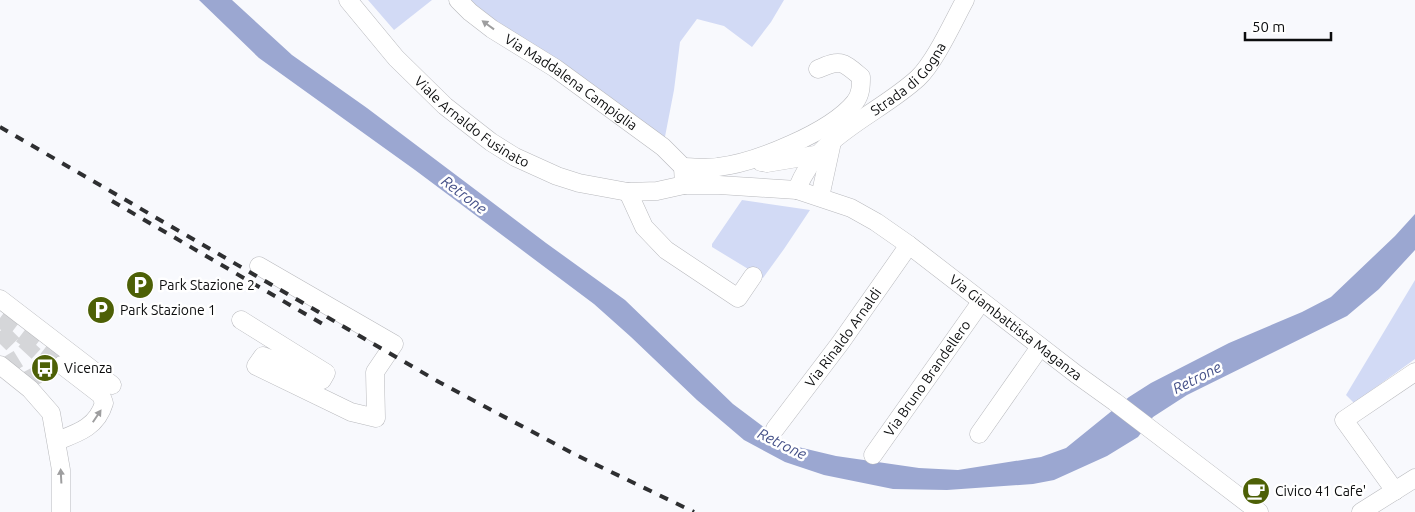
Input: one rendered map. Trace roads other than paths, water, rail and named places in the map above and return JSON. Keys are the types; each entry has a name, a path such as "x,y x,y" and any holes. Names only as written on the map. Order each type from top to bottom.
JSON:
{"street":[{"name":"Viale Arnaldo Fusinato","path":"348,0 396,58 419,82 459,118 515,157 557,176 579,183 628,192 656,191 684,185 753,186"},
{"name":"Via Maddalena Campiglia","path":"458,0 492,29 555,68 663,147 683,167"},
{"name":"Strada di Gogna","path":"797,190 800,179 809,165 827,151 834,138 918,78 927,67 965,0"},
{"name":"Strada di Gogna","path":"683,167 717,168 748,160 808,138 845,112 856,101 861,89 861,77 846,65 834,62 818,69"},
{"path":"820,197 827,151"},
{"name":"Strada di Gogna","path":"748,160 768,163 827,151"},
{"path":"683,167 684,185"},
{"name":"Via Giambattista Maganza","path":"753,186 797,190 850,208 876,222 909,245 981,302 1259,512"},
{"path":"628,192 644,226 666,250 738,298 753,276"},
{"name":"Via Rinaldo Arnaldi","path":"775,429 841,342 909,245"},
{"path":"241,320 326,373 322,380 263,356 256,366 352,412 376,418 375,372 394,344 259,266"},
{"path":"0,300 112,385"},
{"name":"Via Bruno Brandellero","path":"873,455 981,302"},
{"path":"979,434 1040,347"},
{"path":"57,440 86,429 96,421 104,403 101,395 62,365"},
{"path":"0,366 30,389 51,413 61,470 61,512"},
{"path":"1395,491 1344,420 1415,372"},
{"path":"1361,512 1415,478"}],"water":[{"name":"Retrone","path":"199,0 232,0 292,55 367,108 625,300 733,404 765,428 794,446 836,456 919,468 958,470 1041,457 1066,448 1129,397 1151,383 1229,343 1302,312 1331,297 1395,236 1415,214 1415,250 1379,289 1347,316 1187,395 1153,417 1138,437 1107,456 1054,480 1033,484 947,490 893,489 824,475 785,462 744,440 697,400 594,304 415,170 259,58"}],"tunnel":[{"path":"0,318 62,365"},
{"path":"0,344 15,329"},
{"path":"3,368 21,357 34,343"},
{"path":"22,383 41,373 54,358"}],"railway":[{"path":"0,127 439,382 574,454 694,512"},
{"path":"112,201 326,326"}],"place":[{"name":"Park Stazione 2","path":"140,285"},
{"name":"Park Stazione 1","path":"101,310"},
{"name":"Vicenza","path":"45,368"},
{"name":"Civico 41 Cafe'","path":"1256,491"}]}
